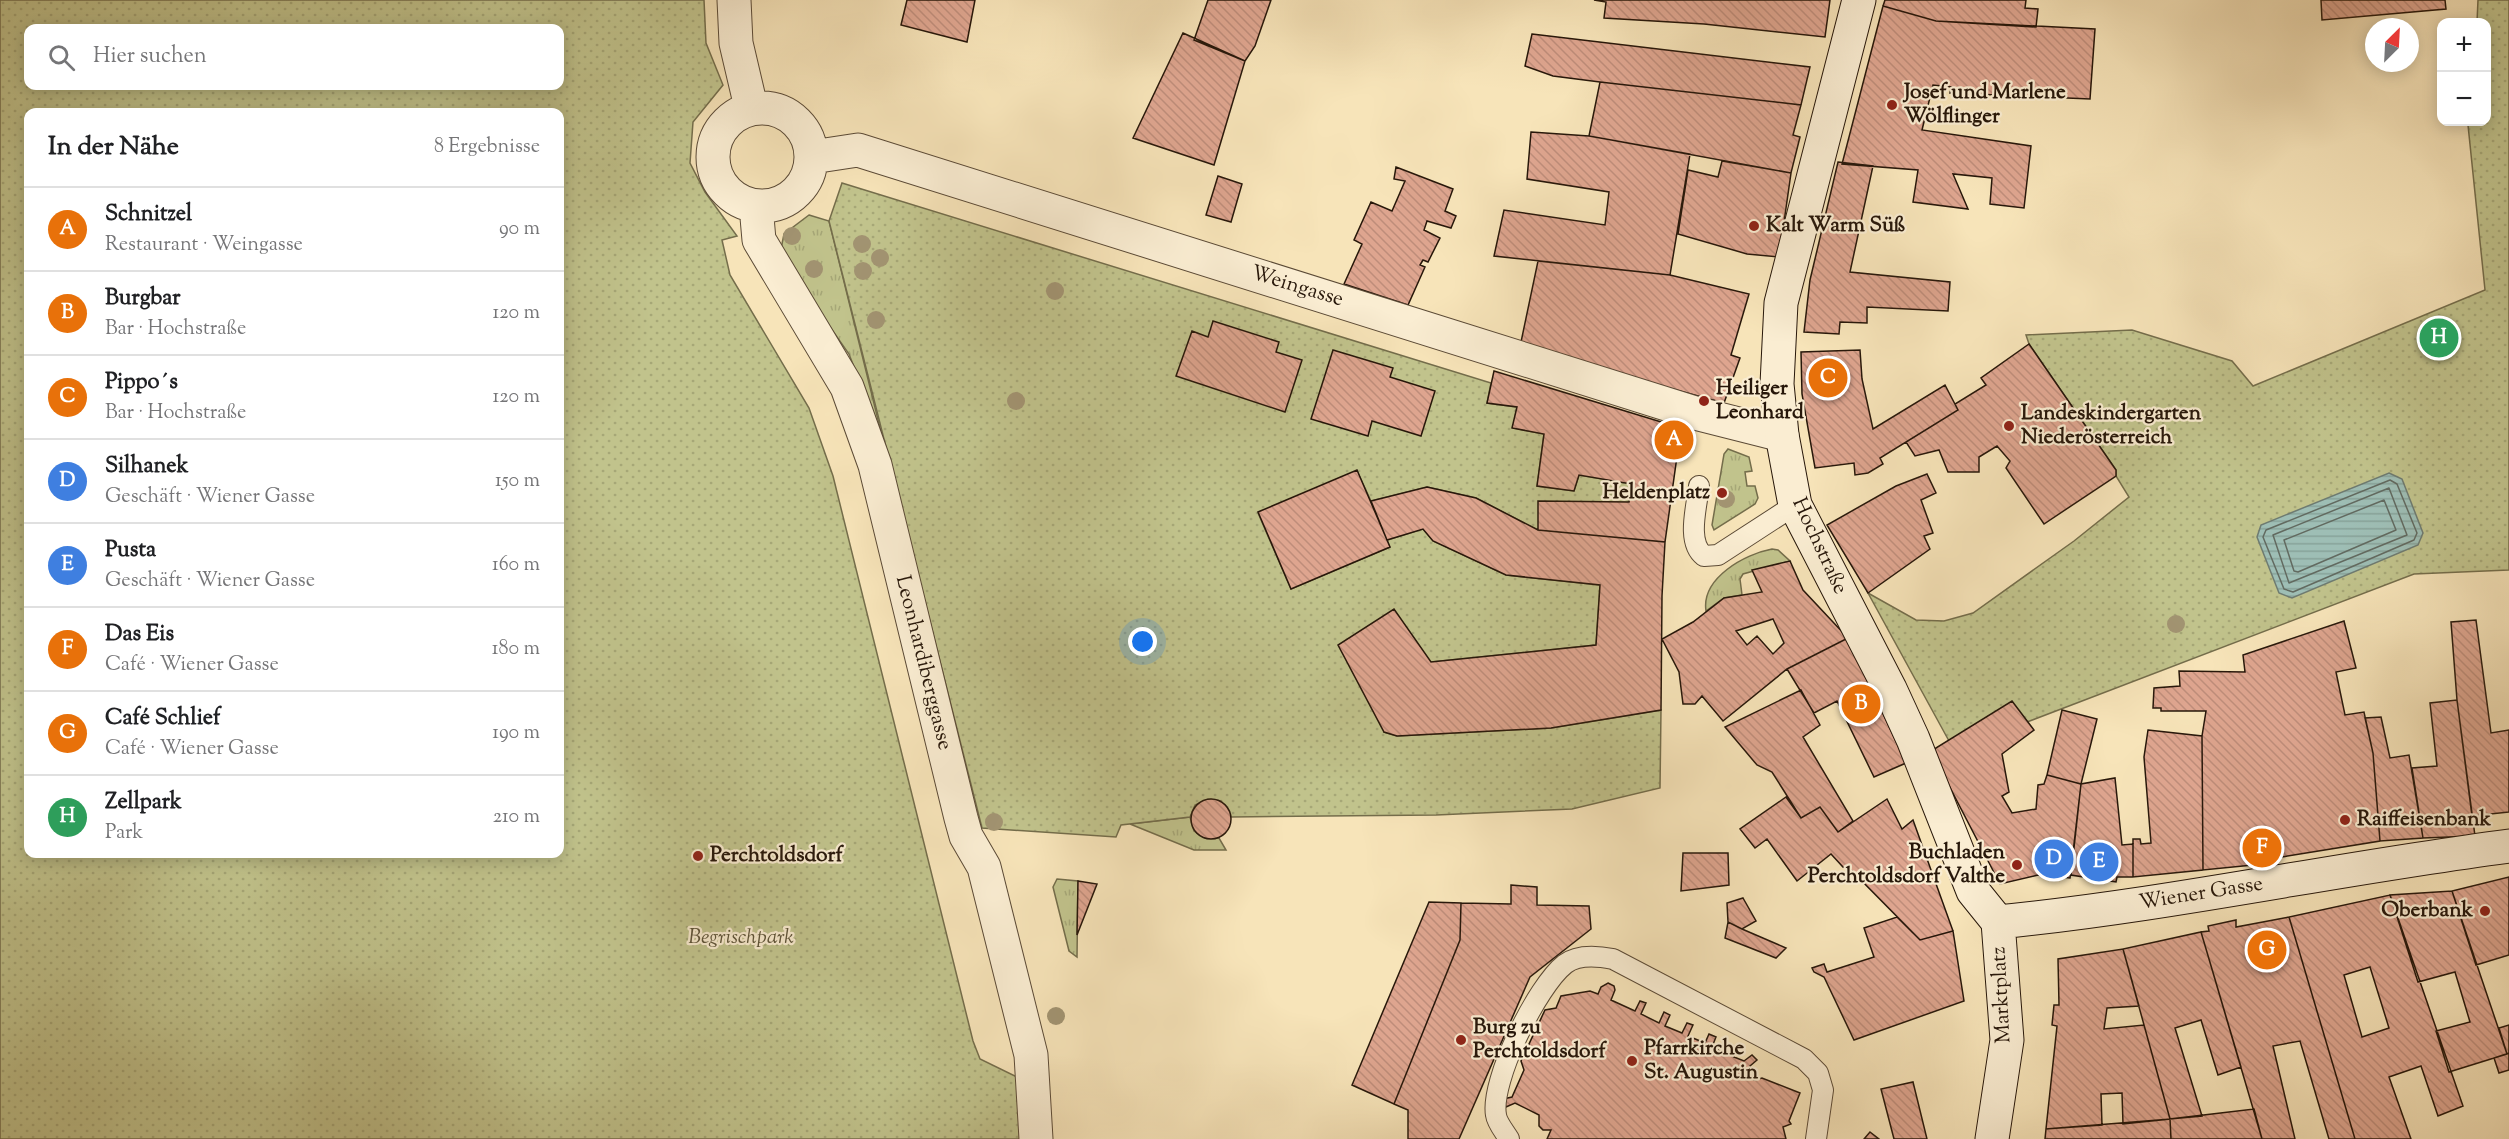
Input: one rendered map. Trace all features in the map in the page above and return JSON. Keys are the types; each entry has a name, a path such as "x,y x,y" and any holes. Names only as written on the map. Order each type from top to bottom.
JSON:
{"street":[{"path":"734,0 736,43 751,107"},
{"name":"Hochstraße","path":"1859,0 1781,303 1777,384 1782,435 1795,505 1890,689 1913,739 1973,891 1998,922"},
{"path":"751,107 780,110 804,129 812,157 807,178 795,194 777,204 756,206 734,198 726,190 718,181 712,159 716,136 730,118 751,107"},
{"name":"Weingasse","path":"812,157 858,150 1695,413 1782,435"},
{"name":"Leonhardiberggasse","path":"756,206 759,240 847,387 876,465 961,818 966,836 984,867 1031,1055 1036,1139"},
{"name":"Wiener Gasse","path":"1998,922 2074,914 2407,859 2509,846"},
{"name":"Marktplatz","path":"1992,1139 2007,1040 1998,922"}],"lane":[{"path":"1699,486 1694,541 1697,550 1704,556 1718,555 1795,505"},
{"path":"1509,1139 1496,1117 1496,1092 1516,1036 1554,975 1566,963 1592,956 1613,959 1804,1059 1818,1073 1823,1090 1816,1139"}],"green space":[{"name":"Begrischpark","path":"0,0 704,0 706,43 723,85 693,122 690,163 705,192 737,236 722,240 730,275 809,408 833,476 973,1041 980,1059 1017,1077 1024,1139 0,1139"},
{"path":"2478,0 2509,0 2509,570 2414,574 2027,722 1949,741 1868,593 1916,620 1944,621 1973,613 2074,541 2129,497 2116,476 2116,470 2029,344 2026,335 2132,330 2232,361 2253,386 2485,290 2468,126 2491,126 2491,18 2477,18"},
{"path":"842,183 1491,383 1487,403 1517,407 1513,428 1544,434 1537,486 1574,491 1579,475 1632,484 1629,502 1538,530 1476,498 1427,487 1371,501 1357,471 1258,513 1291,589 1390,547 1387,540 1423,529 1433,541 1506,575 1600,585 1596,645 1431,662 1384,732 1397,736 1551,728 1661,710 1660,788 1572,809 1436,815 1231,817 1221,801 1208,799 1195,805 1190,817 1121,825 1116,837 982,828 829,221"},
{"path":"809,215 829,221 884,444 849,354 793,274 781,249 784,234"},
{"path":"1728,449 1749,457 1752,471 1745,472 1747,486 1755,486 1758,498 1755,504 1714,530 1712,525 1724,454"},
{"path":"1772,549 1778,550 1790,561 1743,574 1740,579 1742,595 1724,598 1706,611 1706,599 1710,588 1718,578 1738,562"},
{"path":"1190,817 1194,831 1205,838 1219,838 1226,850 1194,850 1130,824"},
{"path":"1057,879 1078,881 1077,957 1069,951 1053,887"}],"water":[{"path":"2389,473 2402,479 2423,533 2418,545 2292,598 2279,593 2257,537 2261,525"}],"building":[{"path":"907,0 975,0 967,42 901,25"},
{"path":"1208,0 1271,0 1255,46 1245,61 1194,40"},
{"path":"1594,0 1830,0 1825,37 1704,24 1604,18 1606,2"},
{"path":"1885,0 2026,0 2025,8 2038,9 2036,27 1936,21 1883,6"},
{"path":"2321,0 2445,0 2446,9 2322,20"},
{"name":"Josef und Marlene Wölflinger","path":"1883,6 1936,21 2095,29 2090,99 1950,93 1951,87 1933,85 1922,130 2031,146 2024,208 1990,204 1992,178 1953,174 1968,209 1913,202 1918,170 1842,164"},
{"path":"1183,33 1245,61 1214,165 1133,138"},
{"path":"1532,34 1810,67 1801,105 1600,82 1553,76 1525,66"},
{"path":"1600,82 1801,105 1793,135 1800,137 1791,173 1589,136"},
{"path":"1531,132 1589,136 1690,154 1670,275 1494,256 1504,210 1605,225 1609,192 1527,179"},
{"path":"1722,161 1791,173 1779,257 1747,254 1678,234 1688,170 1718,177"},
{"path":"1838,162 1873,166 1850,272 1950,282 1948,311 1867,307 1867,323 1840,322 1839,334 1804,332 1810,280"},
{"path":"1396,167 1453,189 1445,211 1456,216 1451,228 1427,221 1424,230 1440,238 1428,262 1423,260 1420,265 1425,267 1408,305 1344,284 1362,244 1354,240 1371,202 1392,211 1405,181 1394,179"},
{"path":"1218,176 1242,184 1231,222 1206,215"},
{"path":"1538,261 1670,275 1749,294 1731,355 1740,358 1724,403 1606,371 1521,342"},
{"path":"1213,321 1279,342 1276,352 1302,360 1285,412 1176,376 1192,331 1208,337"},
{"name":"Landeskindergarten Niederösterreich","path":"2029,344 2116,470 2116,476 2044,524 2006,468 2010,461 1997,446 1979,457 1979,472 1948,472 1939,450 1915,456 1906,442 1958,410 1955,404 1986,385 1981,378"},
{"path":"1333,350 1393,368 1390,377 1435,391 1421,436 1372,421 1368,436 1311,419"},
{"path":"1860,350 1862,379 1873,429 1945,385 1958,410 1880,458 1883,464 1868,473 1855,475 1854,463 1815,468 1802,394 1801,352"},
{"path":"1494,371 1681,428 1665,542 1538,530 1538,501 1629,502 1632,484 1579,475 1574,491 1537,486 1544,434 1512,428 1517,407 1487,403"},
{"path":"1357,470 1390,547 1291,589 1258,512"},
{"path":"1927,474 1936,493 1921,500 1933,533 1924,536 1930,549 1868,593 1827,525 1896,486"},
{"path":"1427,487 1476,498 1538,530 1665,542 1661,710 1551,728 1397,736 1384,732 1338,645 1394,609 1431,662 1596,645 1600,585 1506,575 1433,541 1423,529 1387,540 1371,501"},
{"path":"1790,561 1803,590 1848,638 1787,669 1723,721 1702,696 1695,704 1683,704 1679,672 1662,639 1693,622 1724,598 1762,592 1752,570","holes":["1773,619 1784,643 1773,654 1757,636 1747,645 1736,631"]},
{"path":"2476,620 2491,733 2509,730 2509,812 2472,816 2457,700 2451,622"},
{"path":"2344,621 2356,668 2336,672 2345,715 2364,712 2373,753 2380,841 2282,857 2253,865 2203,870 2202,736 2206,711 2161,711 2161,708 2153,708 2154,688 2180,686 2179,671 2245,672 2243,655"},
{"path":"1848,638 1906,763 1874,777 1837,701 1814,713 1787,669"},
{"path":"1801,690 1820,725 1803,737 1853,821 1838,832 1820,807 1801,818 1772,772 1757,765 1725,727"},
{"path":"2457,700 2475,836 2423,838 2412,768 2437,766 2430,703"},
{"path":"2012,701 2034,730 2002,754 2009,792 2002,796 2012,813 2036,809 2038,785 2044,784 2047,775 2081,784 2070,878 2038,875 2000,884 1931,751"},
{"path":"2062,710 2097,719 2081,784 2047,775"},
{"path":"2381,717 2390,758 2409,755 2423,838 2380,841 2373,753 2365,718"},
{"path":"2148,730 2202,736 2203,870 2133,877 2133,839 2140,839 2141,844 2151,843 2144,757"},
{"path":"2115,778 2122,845 2133,844 2133,877 2117,877 2116,882 2071,875 2081,784"},
{"path":"1786,797 1801,818 1820,807 1838,832 1887,799 1902,829 1913,820 1953,931 1920,940 1850,869 1843,867 1831,854 1797,881 1767,839 1755,848 1740,829"},
{"path":"1211,799 1219,800 1225,805 1230,811 1230,827 1225,833 1219,838 1211,839 1203,838 1197,833 1192,827 1191,819 1192,811 1197,805 1203,800"},
{"path":"1683,853 1728,853 1729,885 1681,891"},
{"path":"2509,877 2509,955 2476,965 2452,891"},
{"path":"1078,881 1097,884 1077,935"},
{"name":"Burg zu Perchtoldsdorf","path":"1511,885 1537,887 1537,905 1589,906 1591,929 1530,977 1459,1139 1408,1139 1408,1110 1394,1104 1460,940 1461,903 1511,904"},
{"path":"2452,891 2507,1054 2449,1072 2436,1031 2470,1022 2455,972 2418,982 2390,895"},
{"path":"2390,895 2463,1106 2438,1116 2421,1066 2389,1077 2411,1139 2355,1139 2289,917","holes":["2370,967 2389,1028 2362,1037 2344,975"]},
{"path":"1743,898 1756,921 1742,929 1728,922 1727,903"},
{"path":"1429,902 1461,903 1460,940 1394,1104 1352,1085"},
{"path":"1897,917 1920,940 1953,931 1964,1001 1854,1040 1824,977 1814,972 1812,968 1824,964 1827,972 1874,957 1864,928"},
{"path":"2289,917 2355,1139 2329,1139 2300,1041 2273,1046 2295,1139 2262,1139 2201,932 2209,931 2208,926 2236,920 2236,927"},
{"path":"1728,922 1786,948 1776,958 1725,938"},
{"path":"2201,932 2241,1067 2218,1075 2201,1020 2175,1028 2202,1116 2170,1119 2123,949"},
{"path":"2123,949 2139,1006 2107,1008 2104,1029 2144,1025 2170,1119 2123,1124 2122,1093 2101,1094 2102,1125 2046,1129 2057,1026 2052,1025 2054,1005 2059,1005 2058,959"},
{"name":"Pfarrkirche St. Augustin","path":"1608,983 1614,986 1615,990 1611,1000 1635,1011 1640,1001 1646,1003 1641,1014 1659,1023 1664,1012 1670,1015 1665,1026 1682,1033 1687,1023 1693,1025 1688,1036 1705,1043 1709,1034 1716,1037 1712,1047 1726,1054 1730,1044 1738,1048 1734,1057 1744,1061 1752,1055 1757,1060 1750,1066 1754,1080 1762,1078 1800,1093 1789,1121 1791,1124 1783,1127 1786,1139 1547,1139 1551,1130 1543,1130 1539,1126 1539,1115 1515,1103 1506,1107 1503,1099 1512,1097 1524,1070 1521,1061 1545,1010 1556,1008 1561,996 1590,991 1598,994 1601,987"},
{"path":"2509,1025 2509,1053 2507,1054 2499,1028"},
{"path":"2509,1053 2509,1070 2499,1073 2494,1058"},
{"path":"1913,1082 1927,1139 1894,1139 1881,1089"},
{"path":"2254,1109 2262,1139 2171,1139 2170,1119"},
{"path":"2170,1119 2171,1139 2045,1139 2046,1129"},
{"path":"1870,1132 1879,1139 1864,1139"}],"place":[{"name":"Josef und Marlene Wölflinger","path":"1892,105"},
{"name":"Kalt Warm Süß","path":"1754,226"},
{"name":"Zellpark","path":"2439,338"},
{"name":"Pippo´s","path":"1828,378"},
{"name":"Heiliger Leonhard","path":"1704,401"},
{"name":"Landeskindergarten Niederösterreich","path":"2009,426"},
{"name":"Schnitzel","path":"1674,440"},
{"name":"Heldenplatz","path":"1722,493"},
{"name":"Burgbar","path":"1861,704"},
{"name":"Raiffeisenbank","path":"2345,820"},
{"name":"Das Eis","path":"2262,848"},
{"name":"Perchtoldsdorf","path":"698,856"},
{"name":"Silhanek","path":"2054,859"},
{"name":"Pusta","path":"2099,862"},
{"name":"Buchladen Perchtoldsdorf Valthe","path":"2017,865"},
{"name":"Oberbank","path":"2485,911"},
{"name":"Café Schlief","path":"2267,950"},
{"name":"Burg zu Perchtoldsdorf","path":"1461,1040"},
{"name":"Pfarrkirche St. Augustin","path":"1632,1061"}]}
